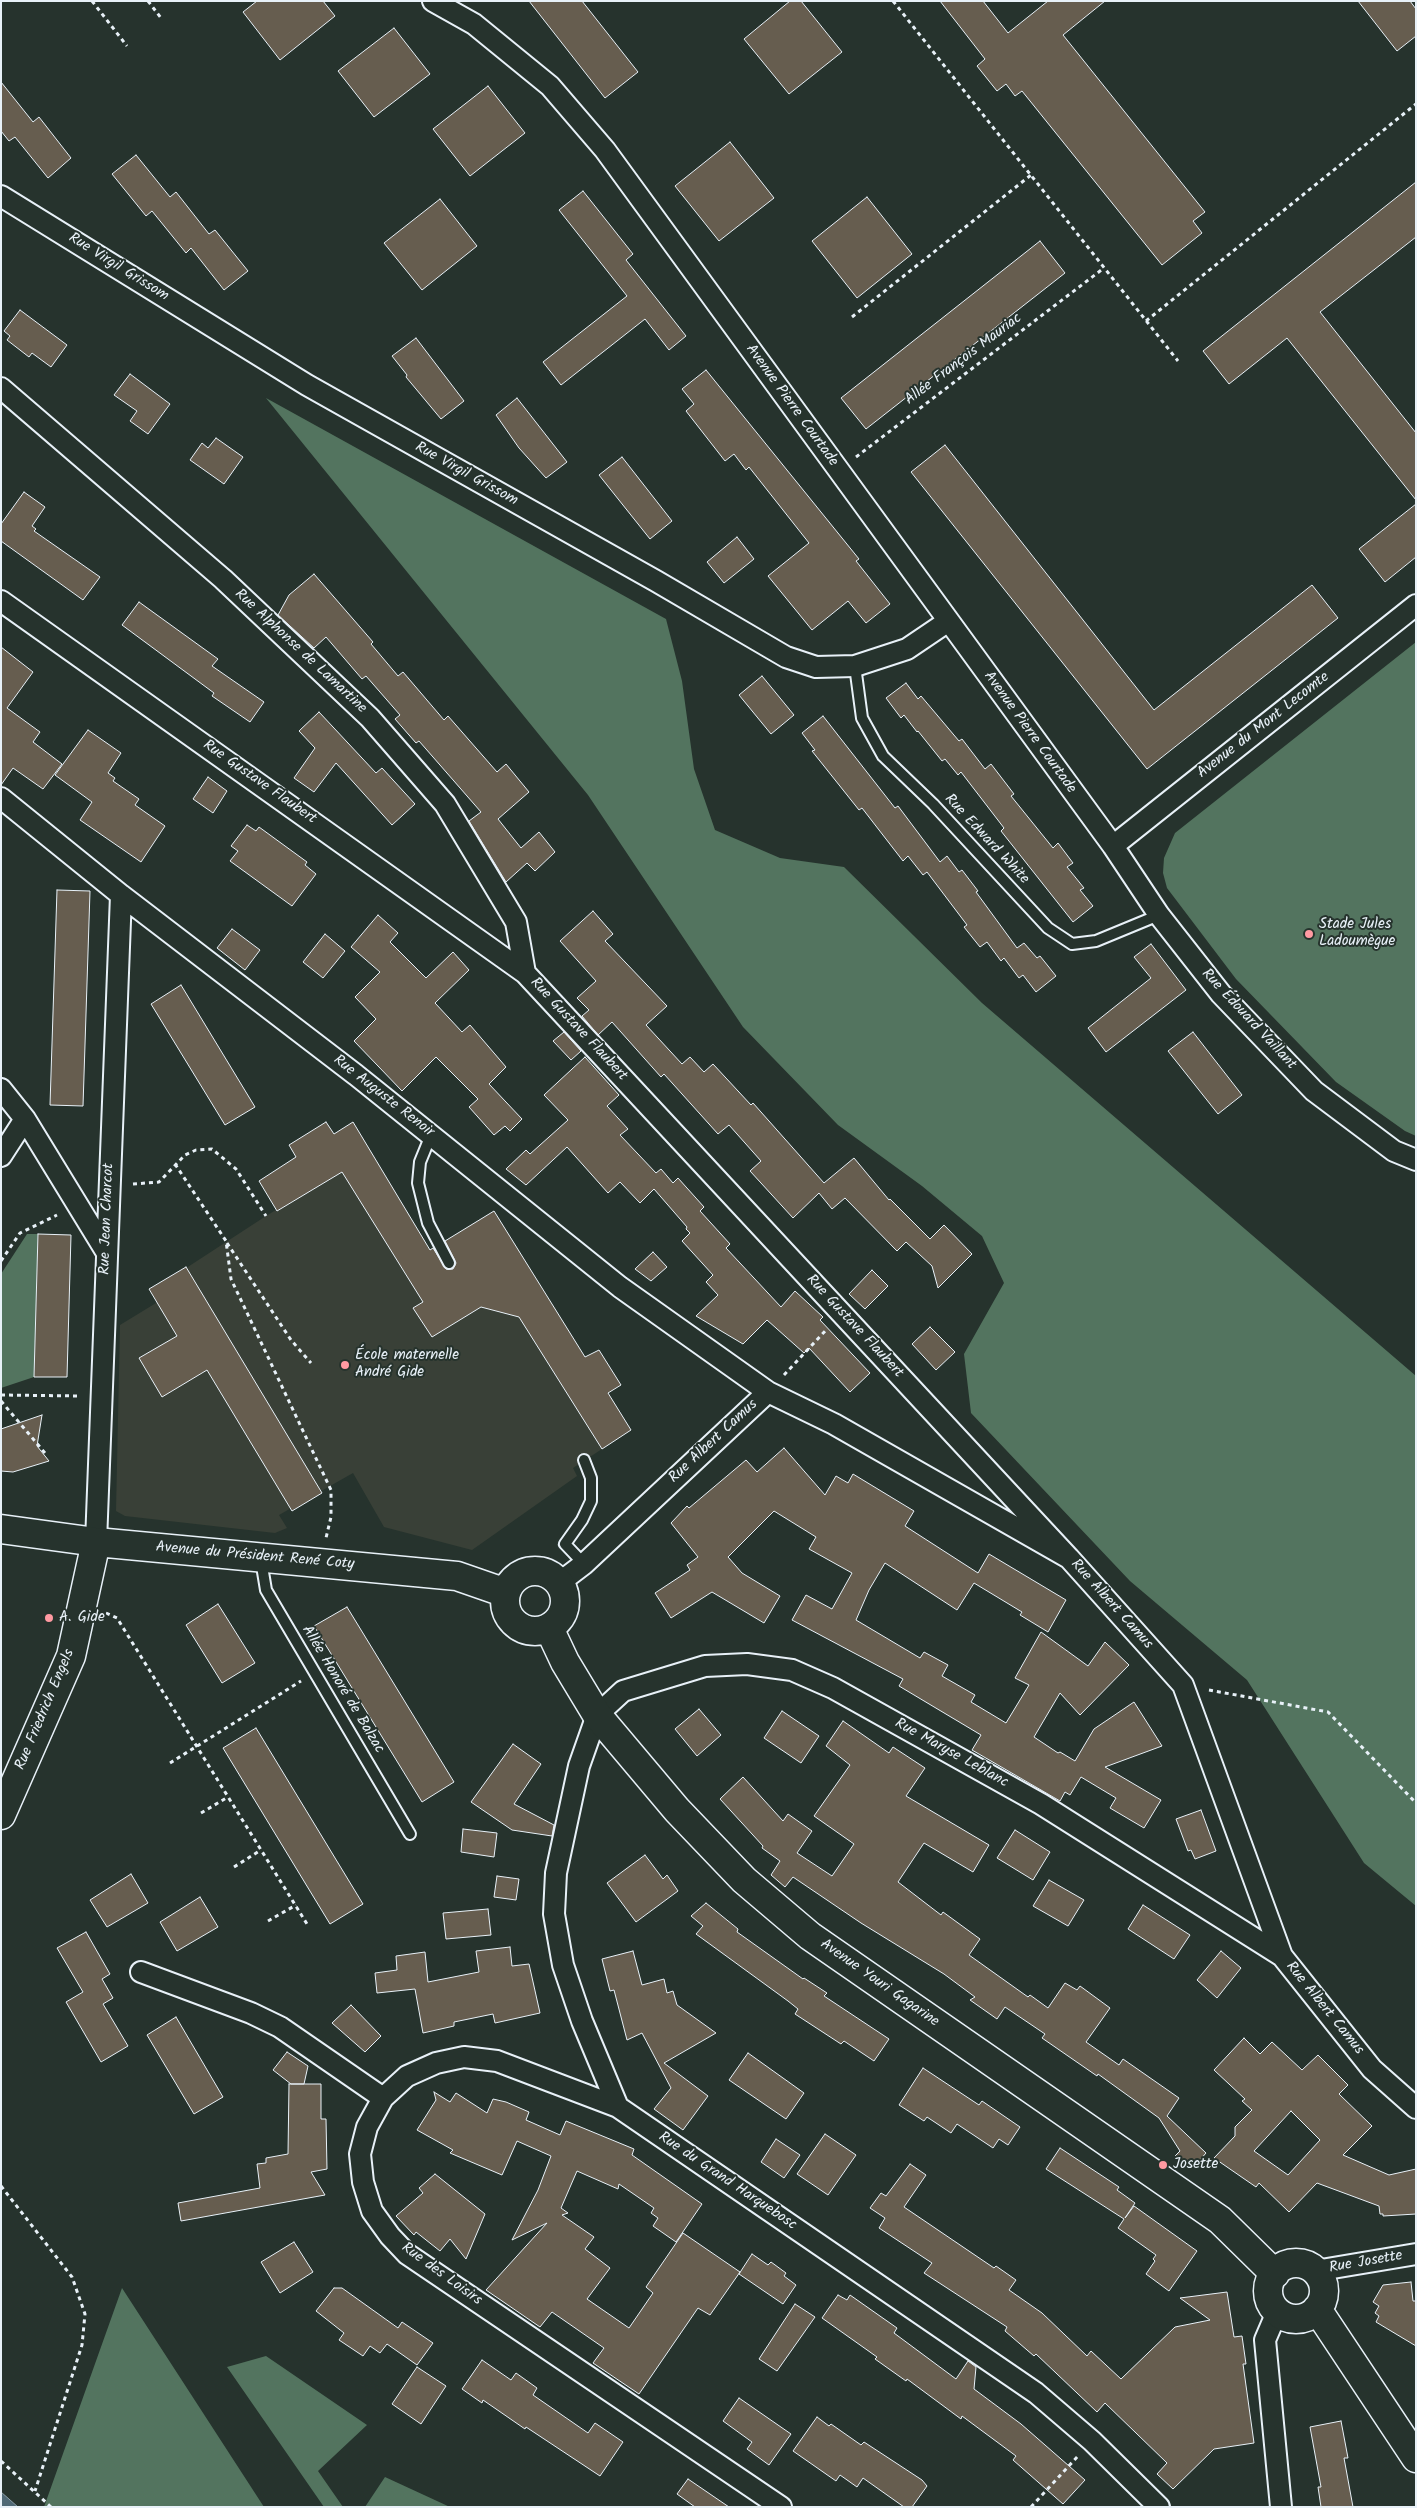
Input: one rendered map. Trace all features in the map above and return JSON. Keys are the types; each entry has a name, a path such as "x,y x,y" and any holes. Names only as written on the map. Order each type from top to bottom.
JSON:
{"street":[{"name":"Avenue Pierre Courtade","path":"433,1 474,24 550,86 590,132 1113,846"},
{"name":"Rue Virgil Grissom","path":"1,196 307,385 656,581 786,657 816,667 855,666 907,649 948,622"},
{"name":"Rue Alphonse de Lamartine","path":"1,388 210,568 370,718 450,812 516,922 525,973"},
{"name":"Rue Gustave Flaubert","path":"1,601 525,973 1069,1558"},
{"name":"Avenue du Mont Lecomte","path":"1113,846 1416,606"},
{"name":"Rue Auguste Renoir","path":"1,798 121,895 431,1135 620,1287 768,1392"},
{"name":"Rue Édouard Vaillant","path":"1113,846 1159,915 1220,994 1314,1090 1394,1151 1416,1160"},
{"name":"Rue Jean Charcot","path":"96,1542 121,895"},
{"path":"1,1089 25,1119 107,1253"},
{"path":"1,1156 25,1119"},
{"name":"Rue Albert Camus","path":"559,1583 584,1564 768,1392 834,1424 1069,1558 1183,1685 1282,1956 1372,2069 1416,2108"},
{"name":"Avenue du Président René Coty","path":"1,1529 96,1542 457,1576 506,1593"},
{"name":"Rue Friedrich Engels","path":"1,1816 72,1656 96,1542"},
{"path":"530,1572 546,1573 559,1583 565,1599 564,1608 561,1616 549,1628 532,1631 516,1625 506,1610 506,1593 515,1579 530,1572"},
{"name":"Avenue Youri Gagarine","path":"549,1628 565,1662 597,1715 677,1810 744,1880 810,1936 1220,2220 1275,2274"},
{"name":"Rue Maryse Leblanc","path":"597,1715 623,1691 705,1666 747,1664 792,1670 833,1688 1041,1804 1282,1956"},
{"path":"597,1715 579,1766 556,1873 554,1914 563,1965 582,2021 618,2107"},
{"path":"141,1972 280,2027 383,2098"},
{"name":"Rue des Loisirs","path":"618,2107 497,2061 464,2057 436,2063 407,2076 383,2098 367,2127 360,2154 363,2182 372,2211 390,2236 407,2254 780,2507"},
{"name":"Rue du Grand Harquebosc","path":"618,2107 1036,2393 1092,2442 1159,2507"},
{"name":"Rue Josette","path":"1316,2271 1416,2254"},
{"path":"1299,2264 1316,2271 1324,2286 1322,2302 1318,2309 1302,2318 1285,2317 1277,2312 1268,2294 1271,2280 1275,2274 1282,2268 1299,2264"},
{"path":"1318,2309 1416,2458"},
{"path":"1277,2312 1265,2340 1281,2507"}],"lane":[{"name":"Rue Edward White","path":"855,666 862,718 883,756 932,804 1048,928 1072,944 1096,941 1159,915"},
{"path":"431,1135 420,1162 418,1183 428,1222 449,1263"},
{"path":"584,1460 591,1478 590,1501 582,1520 565,1544 584,1564"},
{"name":"Allée Honoré de Balzac","path":"260,1558 266,1590 410,1834"}],"path":[{"path":"92,1 128,46"},
{"path":"148,1 161,18"},
{"path":"893,1 1178,361"},
{"path":"1146,321 1416,104"},
{"path":"852,317 1031,175"},
{"name":"Allée François Mauriac","path":"838,471 1104,268"},
{"path":"110,1184 153,1184 166,1177 175,1164 185,1155 196,1150 212,1149 236,1169 266,1216"},
{"path":"175,1164 291,1340 311,1364"},
{"path":"1,1261 20,1233 78,1205"},
{"path":"226,1241 232,1279 330,1490 331,1517 320,1563"},
{"path":"768,1392 842,1313"},
{"path":"1,1395 101,1396"},
{"path":"1,1401 45,1453"},
{"path":"83,1602 116,1618 307,1924"},
{"path":"170,1763 314,1672"},
{"path":"1183,1685 1328,1712 1416,1803"},
{"path":"201,1813 228,1797"},
{"path":"234,1867 261,1850"},
{"path":"268,1921 296,1905"},
{"path":"1,2186 72,2277 85,2314 82,2345 35,2491"},
{"path":"1031,2507 1092,2442"},
{"path":"1,2461 51,2507"}],"shaded area":[{"name":"École maternelle André Gide","path":"365,1156 455,1295 512,1264 602,1449 573,1468 577,1476 472,1550 384,1527 353,1473 279,1515 287,1528 275,1533 125,1516 116,1511 120,1325 156,1303 154,1289 266,1216"}],"green space":[{"path":"266,398 666,619 682,681 694,769 715,830 780,858 844,867 982,1003 1416,1376 1416,1906 1364,1863 1247,1680 1130,1581 971,1413 964,1354 1004,1283 982,1236 922,1186 838,1125 743,1027 588,795"},
{"name":"Stade Jules Ladoumègue","path":"1416,642 1416,1136 1405,1131 1336,1082 1236,979 1167,888 1163,873 1164,858 1175,833"},
{"path":"27,1234 38,1234 34,1377 1,1388 1,1274"},
{"path":"122,2288 264,2507 44,2507"},
{"path":"266,2356 367,2425 318,2471 343,2507 324,2507 227,2367"},
{"path":"385,2477 450,2507 365,2507"}],"water":[{"path":"1,2492 18,2507 1,2507"}],"building":[{"path":"257,1 323,1 335,16 280,60 243,12"},
{"path":"529,1 582,1 638,72 605,98"},
{"path":"790,1 801,1 842,52 789,94 744,39"},
{"path":"940,1 983,1 1008,33 1048,1 1105,1 1063,35 1205,212 1193,221 1202,233 1162,265 1022,91 1015,96 1006,84 997,91 977,66 985,59"},
{"path":"1358,1 1410,1 1416,9 1416,36 1397,51"},
{"path":"394,28 430,74 374,117 338,71"},
{"path":"1,82 33,122 39,117 71,158 48,178 15,137 9,141 1,131"},
{"path":"488,86 525,133 470,176 433,129"},
{"path":"730,142 774,198 719,241 675,186"},
{"path":"136,155 170,197 176,192 209,234 215,230 248,271 224,290 191,248 186,253 152,211 146,216 112,174"},
{"path":"1416,182 1416,237 1320,312 1416,433 1416,500 1287,338 1229,384 1203,351"},
{"path":"583,191 633,254 626,260 686,336 669,350 645,319 561,385 543,362 627,296 559,210"},
{"path":"867,197 912,254 857,298 812,241"},
{"path":"440,199 477,246 422,290 384,243"},
{"path":"1040,241 1065,273 866,429 841,398"},
{"path":"20,310 67,345 51,367 32,353 29,357 7,340 10,336 4,331"},
{"path":"416,338 464,401 441,419 406,377 407,375 392,356"},
{"path":"706,370 859,559 856,561 890,604 866,623 848,601 812,630 768,576 809,543 749,467 746,470 734,454 725,461 686,411 694,404 682,389"},
{"path":"130,374 170,404 148,434 130,421 137,411 114,395"},
{"path":"517,398 567,462 546,478 519,448 496,415"},
{"path":"216,438 243,457 224,484 190,460 202,443 208,448"},
{"path":"945,445 1154,710 1312,585 1338,618 1147,769 911,472"},
{"path":"622,457 672,521 650,539 599,475"},
{"path":"24,492 45,507 32,526 36,529 34,531 100,577 83,600 1,541 1,524"},
{"path":"1416,504 1416,557 1385,582 1359,549"},
{"path":"737,537 754,559 724,583 707,562"},
{"path":"314,574 373,642 371,644 398,676 403,672 444,720 448,716 497,772 506,764 529,792 498,819 521,848 539,832 555,852 535,871 527,863 506,882 469,821 481,812 419,741 416,743 395,719 400,715 366,676 362,679 326,637 314,648 278,615 289,595"},
{"path":"139,602 218,659 212,666 264,702 250,722 212,696 214,693 122,625"},
{"path":"1,647 33,672 7,708 40,732 33,742 62,764 43,789 13,768 1,785"},
{"path":"762,676 794,715 771,734 739,695"},
{"path":"906,683 918,699 921,696 959,741 962,739 985,769 991,764 1014,794 1011,796 1053,848 1058,843 1073,863 1067,867 1084,888 1080,890 1093,906 1073,922 1001,831 1004,828 961,772 958,775 945,759 942,761 904,715 901,718 886,698"},
{"path":"319,712 376,773 382,768 415,804 392,825 336,763 314,792 294,778 315,748 299,731"},
{"path":"823,716 895,808 898,806 940,862 947,856 959,872 962,870 1017,948 1024,943 1037,958 1040,956 1056,976 1036,992 1023,975 1019,978 1004,958 1001,961 987,942 980,947 964,927 967,925 927,872 923,875 908,856 903,861 862,808 859,810 812,751 815,750 802,733"},
{"path":"88,730 121,753 108,773 115,778 113,781 139,799 135,805 165,826 141,862 80,820 92,802 55,775"},
{"path":"208,777 227,791 213,813 193,799"},
{"path":"247,825 256,831 259,827 307,862 305,865 316,874 292,906 230,861 238,851 231,846"},
{"path":"57,890 90,891 83,1106 50,1105"},
{"path":"593,911 613,934 605,941 667,1006 646,1025 682,1064 690,1057 704,1072 713,1064 751,1105 753,1103 824,1183 854,1158 889,1200 930,1239 944,1225 972,1254 938,1288 932,1266 906,1242 897,1251 845,1198 832,1209 819,1193 793,1218 750,1171 761,1161 729,1125 718,1134 664,1074 661,1077 612,1022 598,1035 582,1016 589,1010 577,998 596,981 560,941"},
{"path":"378,915 398,933 390,942 426,978 453,952 469,970 435,1003 462,1032 470,1025 506,1067 489,1084 522,1119 510,1131 505,1126 494,1135 469,1107 478,1099 436,1057 402,1091 354,1041 376,1019 355,997 380,972 351,947"},
{"path":"232,929 260,950 245,970 217,948"},
{"path":"325,934 345,951 323,978 303,962"},
{"path":"1151,944 1186,990 1106,1052 1088,1028 1151,978 1134,957"},
{"path":"181,985 255,1107 225,1125 151,1004"},
{"path":"564,1032 581,1051 571,1060 553,1041"},
{"path":"1193,1032 1242,1095 1218,1114 1168,1051"},
{"path":"585,1057 619,1095 607,1106 628,1129 620,1135 656,1173 661,1169 673,1183 678,1178 704,1207 700,1211 730,1244 726,1248 781,1307 795,1291 823,1317 820,1320 870,1373 850,1392 809,1348 804,1353 767,1320 743,1344 696,1316 718,1295 706,1282 713,1275 682,1241 690,1233 686,1229 687,1227 654,1189 640,1203 620,1182 608,1193 567,1147 526,1185 506,1169 526,1150 530,1154 568,1120 544,1095"},
{"path":"326,1122 334,1134 353,1122 430,1250 433,1248 446,1269 453,1269 456,1263 445,1241 494,1211 585,1357 599,1350 621,1385 608,1393 631,1430 602,1449 519,1317 481,1307 432,1337 413,1308 423,1302 342,1172 277,1211 259,1181 296,1157 289,1145"},
{"path":"38,1234 71,1235 67,1377 34,1377"},
{"path":"653,1252 667,1267 651,1281 635,1269"},
{"path":"186,1267 322,1493 292,1511 207,1370 162,1397 139,1358 177,1336 149,1289"},
{"path":"872,1270 888,1286 865,1309 849,1294"},
{"path":"930,1327 955,1352 936,1370 912,1344"},
{"path":"42,1415 37,1446 49,1461 13,1472 1,1471 1,1429"},
{"path":"784,1448 825,1495 836,1476 848,1483 853,1474 914,1511 905,1526 978,1573 989,1554 1066,1600 1048,1632 1020,1615 1022,1612 974,1583 957,1610 885,1563 869,1590 856,1620 920,1658 924,1652 948,1665 942,1676 975,1695 971,1702 1006,1723 1029,1685 1015,1678 1041,1632 1088,1666 1105,1642 1129,1665 1080,1715 1060,1693 1034,1737 1058,1753 1060,1752 1075,1761 1094,1729 1134,1702 1162,1746 1105,1767 1161,1800 1144,1828 1110,1808 1116,1798 1081,1777 1070,1795 1065,1792 1060,1801 972,1750 981,1735 899,1686 903,1679 792,1620 806,1595 832,1609 852,1573 809,1549 816,1537 774,1511 728,1557 742,1573 780,1596 764,1623 712,1592 671,1618 655,1593 690,1570 687,1565 698,1557 671,1523 687,1506 689,1508 746,1460 757,1472"},
{"path":"218,1604 255,1663 222,1683 186,1625"},
{"path":"347,1607 454,1782 422,1802 314,1626"},
{"path":"699,1709 721,1735 697,1756 675,1729"},
{"path":"782,1711 819,1736 801,1763 764,1738"},
{"path":"843,1721 889,1753 893,1747 925,1768 906,1796 989,1845 973,1872 924,1843 898,1882 941,1915 943,1912 980,1939 969,1955 1028,1997 1030,1995 1048,2008 1065,1983 1077,1990 1080,1986 1110,2008 1086,2042 1119,2065 1123,2059 1179,2098 1167,2116 1206,2153 1193,2168 1175,2156 1180,2151 1159,2118 1098,2074 1097,2076 1042,2038 1045,2034 1005,2007 997,2019 970,2000 975,1997 944,1974 861,1923 793,1877 785,1887 771,1875 780,1861 762,1848 763,1846 720,1799 743,1777 783,1821 788,1814 812,1831 797,1853 832,1876 854,1844 814,1816 850,1765 826,1746"},
{"path":"256,1728 363,1904 330,1924 223,1748"},
{"path":"513,1744 541,1764 514,1804 554,1825 552,1836 512,1830 471,1802"},
{"path":"1201,1810 1216,1851 1195,1859 1191,1850 1188,1851 1176,1819"},
{"path":"463,1829 497,1833 494,1857 461,1852"},
{"path":"1015,1830 1050,1852 1033,1880 997,1858"},
{"path":"645,1855 663,1879 667,1875 678,1891 636,1922 607,1883"},
{"path":"131,1874 148,1903 107,1927 90,1900"},
{"path":"497,1876 519,1879 516,1900 494,1897"},
{"path":"1049,1880 1084,1900 1068,1926 1033,1906"},
{"path":"200,1897 218,1927 177,1951 160,1922"},
{"path":"706,1903 738,1929 737,1932 803,1979 827,1993 824,1996 889,2039 874,2061 844,2041 841,2044 795,2014 798,2009 696,1934 703,1926 691,1916"},
{"path":"1143,1905 1190,1935 1174,1959 1128,1929"},
{"path":"488,1909 491,1935 446,1939 443,1913"},
{"path":"86,1932 110,1974 102,1979 113,1998 103,2004 128,2046 101,2062 66,2002 83,1992 57,1948"},
{"path":"510,1947 512,1966 529,1964 540,2013 495,2023 493,2014 454,2022 454,2026 423,2033 415,1989 377,1993 375,1973 397,1970 396,1956 425,1952 428,1982 479,1972 476,1951"},
{"path":"633,1951 642,1985 664,1979 667,1993 673,1991 677,2005 716,2033 664,2063 708,2096 683,2130 654,2109 671,2088 642,2033 627,2040 614,1990 610,1991 602,1959"},
{"path":"1221,1951 1241,1968 1217,1998 1197,1980"},
{"path":"351,2005 381,2036 365,2052 332,2023"},
{"path":"176,2017 223,2097 194,2114 147,2035"},
{"path":"1244,2038 1260,2054 1272,2042 1302,2070 1318,2055 1348,2085 1339,2094 1372,2126 1343,2155 1389,2175 1416,2169 1416,2214 1383,2216 1383,2214 1380,2214 1379,2206 1317,2183 1289,2212 1259,2183 1256,2187 1214,2158 1235,2136 1235,2127 1252,2110 1242,2101 1245,2099 1214,2070","holes":["1291,2111 1320,2140 1288,2175 1254,2151"]},
{"path":"287,2052 308,2066 304,2084 291,2084 273,2070"},
{"path":"748,2053 804,2093 786,2119 729,2080"},
{"path":"923,2068 979,2105 982,2101 1020,2127 1008,2145 999,2139 993,2148 957,2124 951,2133 927,2117 924,2121 899,2105"},
{"path":"289,2084 321,2084 321,2119 326,2119 327,2169 311,2172 325,2195 181,2221 178,2203 260,2188 257,2164 266,2163 266,2158 288,2154"},
{"path":"434,2092 450,2102 456,2093 487,2113 493,2099 506,2102 529,2112 526,2120 560,2135 566,2121 634,2149 632,2155 702,2204 676,2242 653,2226 658,2218 651,2213 654,2208 619,2184 618,2189 577,2171 561,2208 568,2213 562,2215 594,2237 585,2249 610,2268 587,2299 629,2328 653,2293 646,2287 683,2233 740,2272 710,2315 698,2308 639,2394 593,2363 604,2348 552,2312 540,2327 486,2290 547,2223 512,2240 538,2190 551,2156 517,2141 502,2175 450,2153 453,2150 417,2130 436,2100"},
{"path":"825,2134 856,2155 828,2195 797,2174"},
{"path":"776,2139 800,2155 784,2178 761,2162"},
{"path":"1060,2148 1119,2187 1117,2190 1135,2203 1125,2218 1134,2206 1197,2251 1169,2291 1146,2274 1155,2261 1153,2259 1156,2255 1118,2228 1124,2219 1046,2169"},
{"path":"910,2164 926,2175 904,2207 994,2268 996,2266 1016,2280 1009,2290 1042,2313 1087,2356 1091,2351 1121,2379 1175,2327 1210,2320 1180,2298 1227,2292 1234,2337 1242,2336 1246,2364 1243,2364 1254,2443 1214,2449 1173,2489 1157,2474 1167,2463 1105,2403 1097,2412 1036,2354 1034,2356 1005,2331 1007,2327 924,2273 932,2263 879,2228 885,2218 870,2208 881,2193 886,2196"},
{"path":"435,2174 485,2214 466,2259 450,2239 440,2251 416,2232 414,2235 396,2216 423,2193 419,2188"},
{"path":"294,2242 313,2272 280,2293 261,2262"},
{"path":"752,2254 768,2265 771,2262 786,2273 784,2276 796,2285 783,2304 739,2274"},
{"path":"1411,2282 1413,2301 1416,2301 1416,2346 1376,2322 1379,2316 1375,2313 1379,2306 1373,2302 1383,2285"},
{"path":"334,2288 342,2288 398,2328 402,2322 433,2343 417,2365 387,2344 380,2353 370,2346 363,2356 339,2340 344,2333 316,2311"},
{"path":"838,2295 847,2300 850,2295 897,2328 894,2333 956,2379 968,2361 976,2367 974,2389 1021,2424 1085,2480 1063,2504 1013,2460 1016,2456 962,2416 961,2419 907,2379 906,2381 875,2359 877,2357 822,2318"},
{"path":"795,2304 815,2317 777,2371 759,2359"},
{"path":"482,2360 511,2380 516,2373 537,2388 533,2395 588,2433 595,2423 623,2442 600,2476 526,2427 525,2429 483,2400 482,2403 462,2389"},
{"path":"417,2367 446,2386 421,2424 392,2404"},
{"path":"739,2398 791,2434 769,2465 747,2449 752,2442 723,2421"},
{"path":"817,2417 829,2426 831,2424 861,2445 864,2442 922,2480 927,2486 912,2507 904,2507 863,2478 857,2487 840,2475 836,2481 793,2451"},
{"path":"1341,2421 1348,2458 1344,2458 1353,2507 1321,2507 1318,2487 1321,2487 1310,2427"},
{"path":"688,2479 729,2507 695,2507 677,2494"}],"place":[{"name":"Stade Jules Ladoumègue","path":"1309,934"},
{"name":"École maternelle André Gide","path":"345,1365"},
{"name":"A. Gide","path":"49,1618"},
{"name":"Josette","path":"1163,2165"}]}
